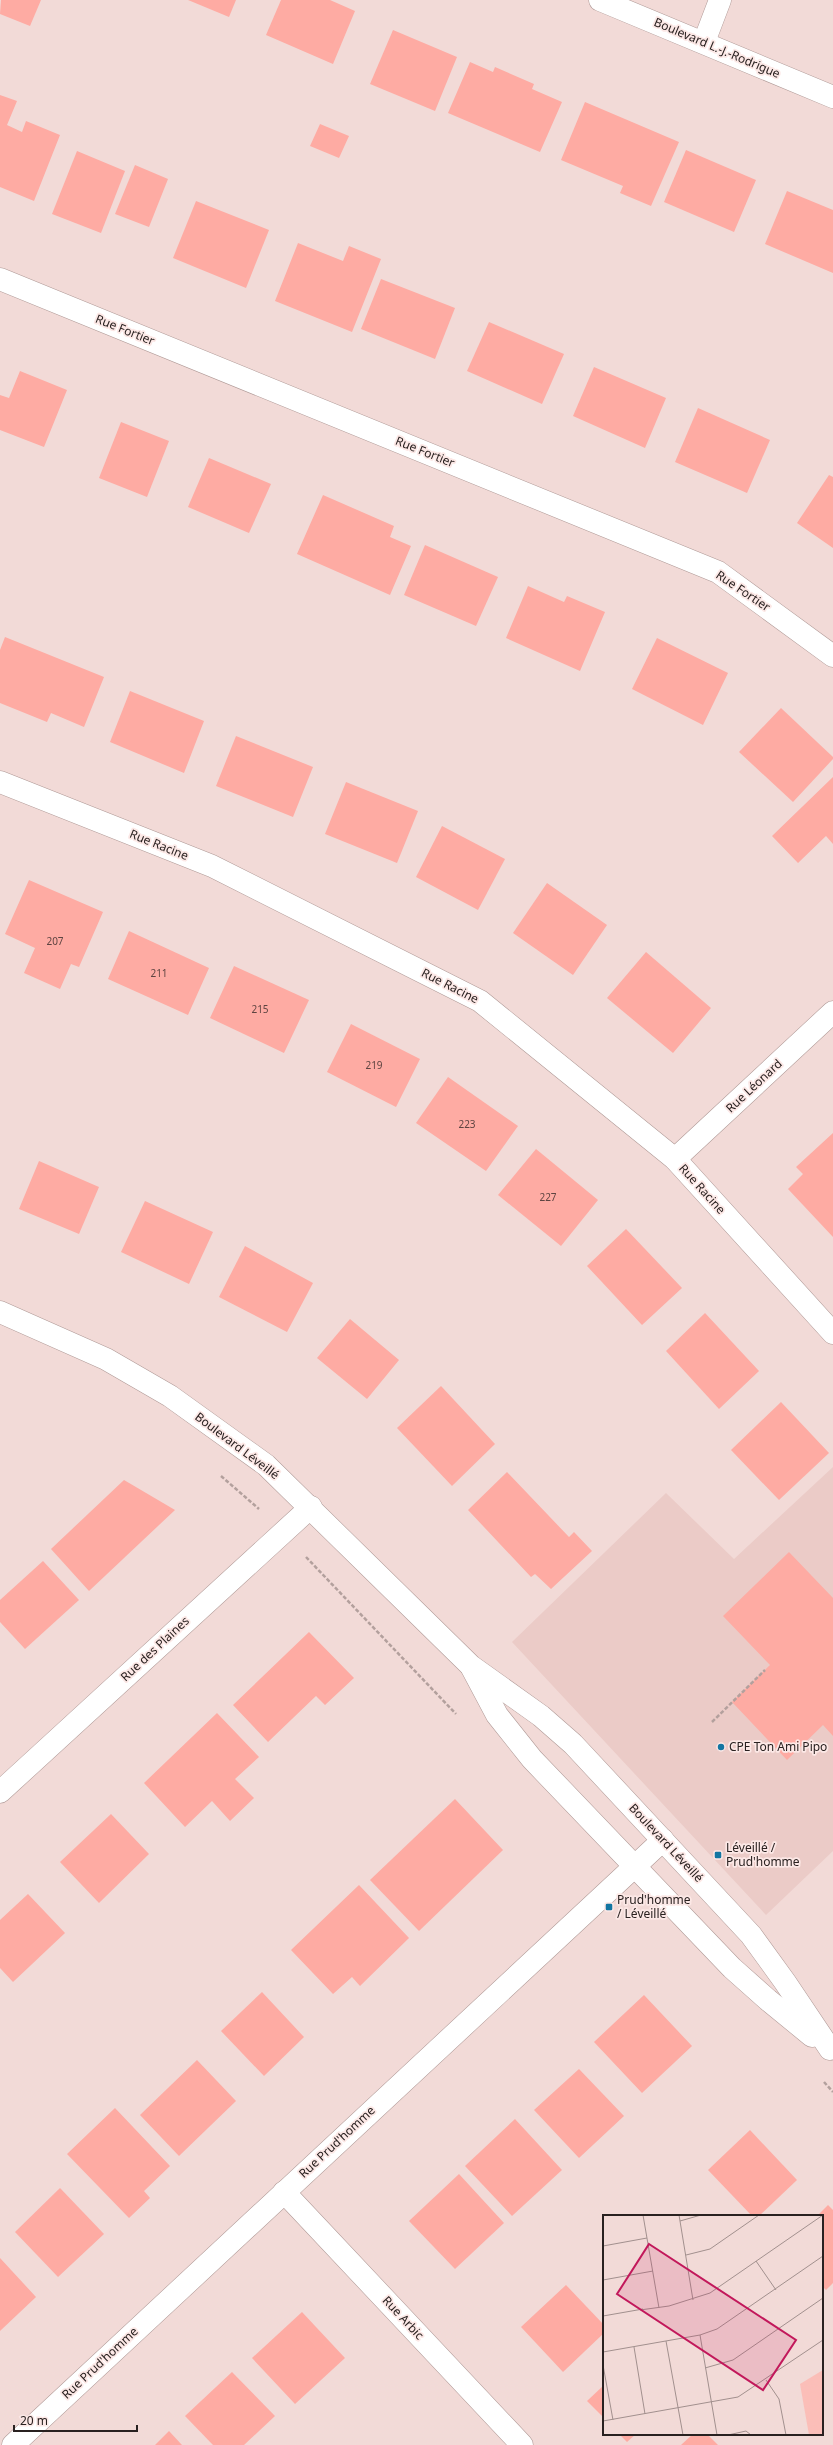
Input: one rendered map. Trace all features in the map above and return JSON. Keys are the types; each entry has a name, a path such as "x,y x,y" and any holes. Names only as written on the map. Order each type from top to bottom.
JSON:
{"street":[{"name":"Boulevard L.-J.-Rodrigue","path":"600,0 833,97"},
{"path":"704,42 720,0"},
{"name":"Rue Fortier","path":"0,279 718,572 833,656"},
{"name":"Rue Racine","path":"0,782 212,866 480,1001 675,1158 833,1333"},
{"name":"Rue Léonard","path":"675,1158 833,1012"},
{"name":"Boulevard Léveillé","path":"0,1312 106,1358 170,1396 266,1465 311,1507 471,1666 541,1716 558,1730 751,1935 785,1982 831,2051"},
{"name":"Rue des Plaines","path":"0,1792 311,1507"},
{"name":"Boulevard Léveillé","path":"471,1666 486,1696 511,1735 634,1866 747,1982 831,2051"},
{"name":"Rue Prud'homme","path":"12,2445 662,1840"},
{"name":"Rue Arbic","path":"284,2192 522,2445"}],"path":[{"path":"319,1570 457,1714"},
{"path":"712,1722 765,1670"}],"shaded area":[{"name":"CPE Ton Ami Pipo","path":"833,1467 833,1851 766,1915 512,1642 666,1493 734,1559"}],"building":[{"path":"1,0 41,0 30,26 0,14"},
{"path":"188,0 236,0 229,17"},
{"path":"281,0 330,0 355,11 333,64 266,35"},
{"path":"393,30 457,57 435,111 370,84"},
{"path":"470,62 493,72 495,67 534,84 532,89 562,102 540,152 448,113"},
{"path":"0,95 17,101 7,125 22,132 26,121 60,135 34,201 0,187"},
{"path":"585,102 679,142 651,206 620,193 623,186 561,160"},
{"path":"320,124 349,136 339,158 310,146"},
{"path":"686,150 756,180 734,232 664,202"},
{"path":"77,151 125,171 101,233 52,214"},
{"path":"135,165 168,179 149,227 115,214"},
{"path":"787,191 833,210 833,273 765,244"},
{"path":"196,201 269,230 246,288 173,258"},
{"path":"298,243 343,261 349,246 381,259 352,332 275,301"},
{"path":"381,279 455,308 435,359 361,329"},
{"path":"489,322 564,354 542,404 467,371"},
{"path":"594,367 666,398 645,448 573,416"},
{"path":"20,371 67,390 44,447 0,430 0,395 9,398"},
{"path":"698,408 770,440 747,493 675,462"},
{"path":"121,422 169,441 147,497 99,478"},
{"path":"209,458 271,484 249,533 188,507"},
{"path":"829,475 833,477 833,548 797,523"},
{"path":"323,495 394,526 390,537 411,546 390,595 297,554"},
{"path":"425,545 498,577 476,626 404,595"},
{"path":"528,586 564,602 567,596 605,612 580,671 506,638"},
{"path":"5,637 104,677 84,727 51,713 47,722 0,703 0,650"},
{"path":"657,638 728,673 703,725 632,689"},
{"path":"130,691 204,721 184,773 110,742"},
{"path":"781,708 833,757 833,759 793,802 739,752"},
{"path":"236,736 313,767 293,817 216,786"},
{"path":"833,777 833,844 826,836 798,863 772,836"},
{"path":"346,782 418,811 397,863 325,834"},
{"path":"442,826 505,859 478,910 416,877"},
{"path":"29,880 103,912 79,967 71,964 60,989 24,973 35,948 5,934"},
{"path":"547,883 607,925 573,975 513,933"},
{"path":"129,931 209,968 188,1015 108,979"},
{"path":"646,952 711,1008 673,1053 607,998"},
{"path":"234,966 309,1000 284,1053 210,1018"},
{"path":"351,1024 420,1059 396,1107 327,1072"},
{"path":"448,1077 518,1126 486,1171 416,1123"},
{"path":"833,1133 833,1237 788,1189 803,1174 796,1167"},
{"path":"536,1149 598,1200 561,1246 498,1195"},
{"path":"39,1161 99,1187 79,1234 19,1209"},
{"path":"145,1201 213,1232 189,1284 121,1252"},
{"path":"626,1229 682,1288 642,1325 587,1266"},
{"path":"245,1246 313,1283 287,1332 219,1297"},
{"path":"705,1313 759,1371 719,1409 666,1351"},
{"path":"350,1319 399,1360 367,1399 317,1358"},
{"path":"441,1386 495,1444 452,1486 397,1428"},
{"path":"781,1402 829,1453 779,1500 731,1450"},
{"path":"507,1472 569,1537 574,1532 592,1551 551,1589 535,1574 531,1577 468,1510"},
{"path":"124,1480 175,1510 89,1591 51,1549"},
{"path":"789,1552 833,1598 833,1736 823,1725 787,1760 732,1702 770,1665 723,1616"},
{"path":"43,1561 79,1600 25,1649 0,1622 0,1600"},
{"path":"309,1632 354,1678 325,1705 316,1696 268,1742 233,1705"},
{"path":"217,1713 259,1757 235,1779 254,1798 230,1821 212,1801 185,1827 144,1783"},
{"path":"455,1799 503,1850 419,1931 370,1880"},
{"path":"111,1814 149,1854 99,1903 60,1862"},
{"path":"359,1885 409,1938 360,1986 352,1977 333,1994 291,1950"},
{"path":"28,1894 65,1933 13,1982 0,1968 0,1920"},
{"path":"262,1992 304,2037 264,2076 221,2031"},
{"path":"644,1995 692,2046 642,2093 594,2042"},
{"path":"197,2060 236,2101 179,2156 140,2115"},
{"path":"579,2069 624,2116 579,2158 534,2110"},
{"path":"115,2108 170,2166 144,2191 150,2198 129,2218 67,2154"},
{"path":"515,2119 562,2170 512,2216 465,2166"},
{"path":"750,2130 797,2180 760,2215 751,2215 708,2170"},
{"path":"459,2174 504,2223 455,2269 409,2221"},
{"path":"60,2188 104,2234 58,2277 15,2232"},
{"path":"828,2205 833,2210 833,2283 826,2290 823,2287 823,2215 818,2215"},
{"path":"0,2258 36,2297 0,2331"},
{"path":"566,2285 603,2324 603,2334 563,2372 521,2327"},
{"path":"302,2312 345,2358 295,2404 252,2358"},
{"path":"232,2372 275,2416 244,2445 213,2445 185,2416"},
{"path":"603,2386 603,2417 587,2401"},
{"path":"169,2431 182,2445 155,2445"},
{"path":"620,2435 635,2435 627,2442"},
{"path":"692,2435 708,2435 718,2445 681,2445"}],"place":[{"name":"CPE Ton Ami Pipo","path":"721,1747"},
{"name":"Léveillé / Prud'homme","path":"718,1855"},
{"name":"Prud'homme / Léveillé","path":"609,1907"}]}
